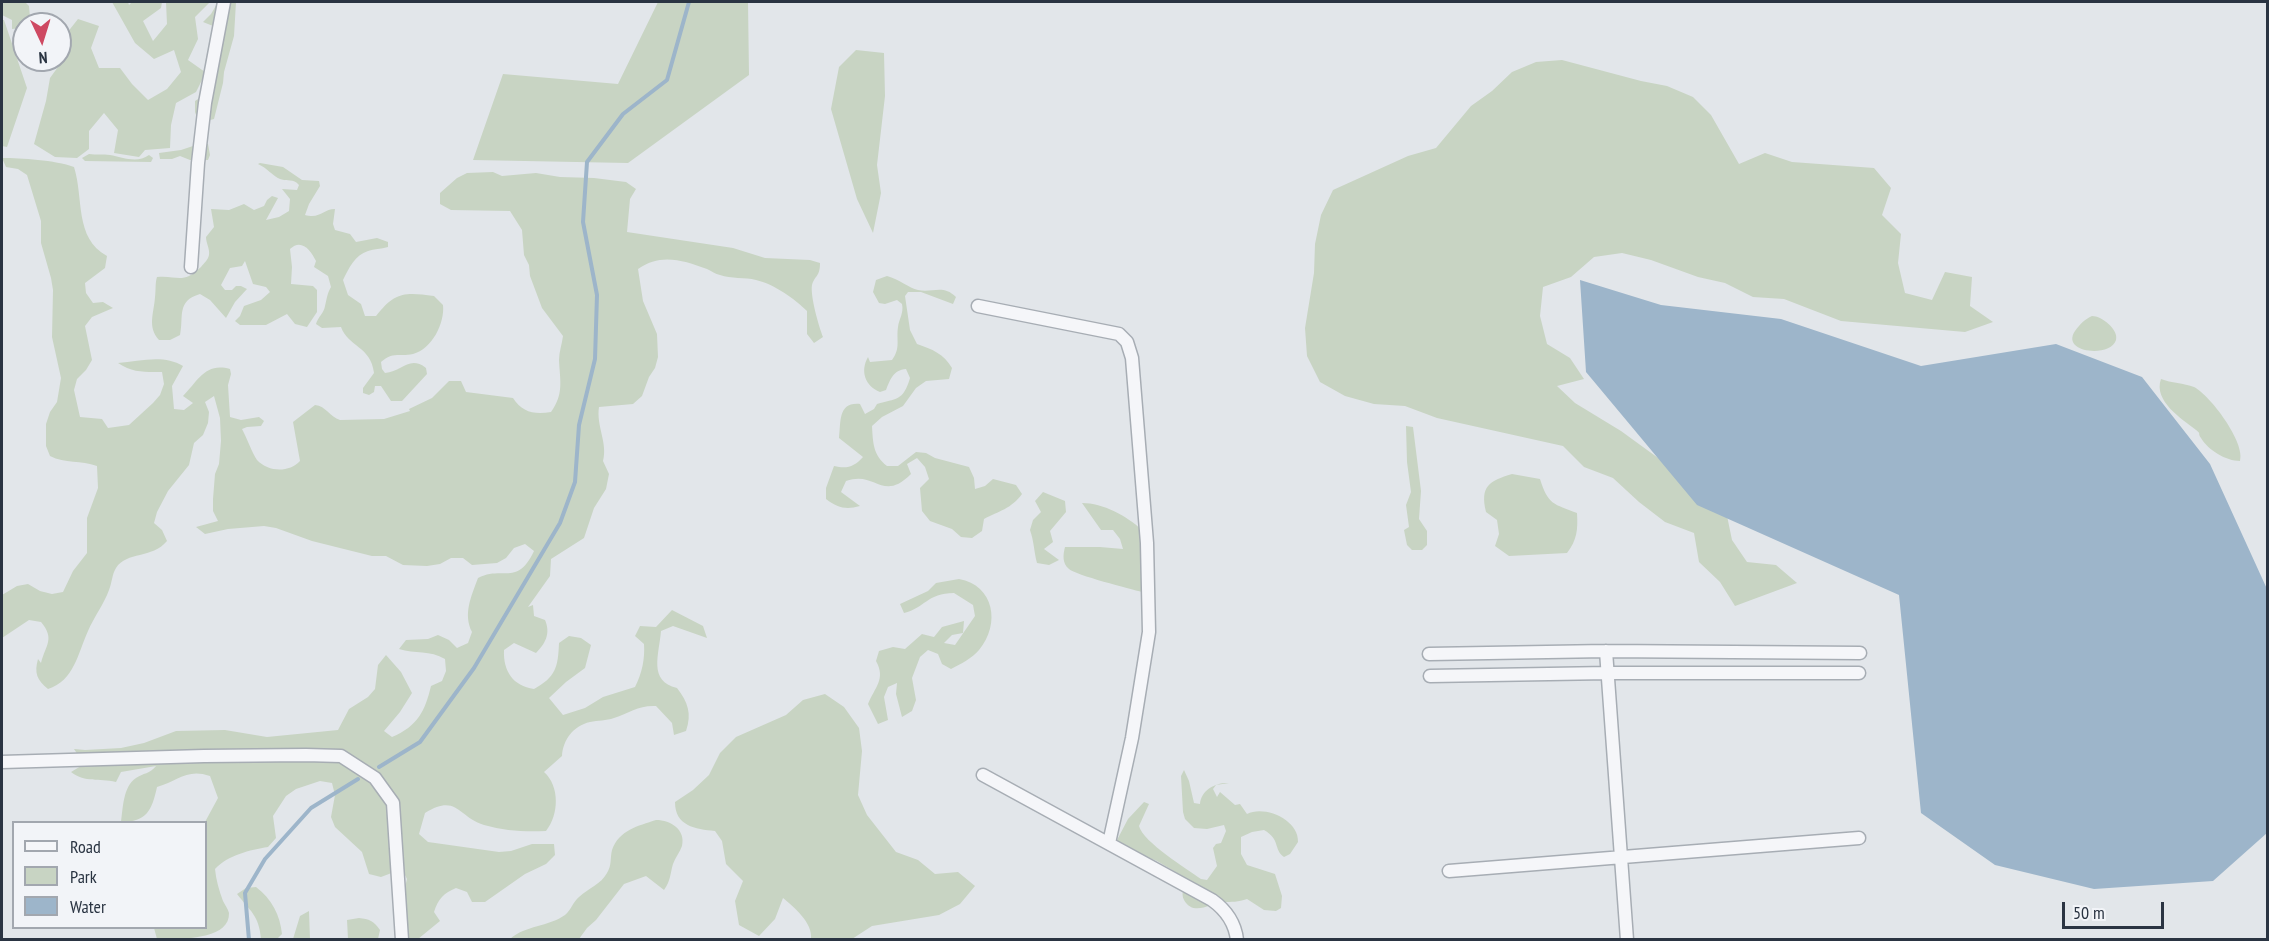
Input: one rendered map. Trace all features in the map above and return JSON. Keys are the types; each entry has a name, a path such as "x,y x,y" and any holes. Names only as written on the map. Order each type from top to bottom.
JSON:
{"street":[{"path":"192,267 197,173 205,103 224,2"},
{"path":"978,306 1119,334 1127,342 1132,358 1147,543 1149,632 1132,738 1109,843"},
{"path":"1429,654 1606,651 1860,653"},
{"path":"1606,651 1627,939"},
{"path":"1430,676 1858,673"},
{"path":"2,762 226,756 341,756 375,778 393,803 402,939"},
{"path":"983,775 1212,900 1223,908 1236,928 1237,939"},
{"path":"1449,871 1859,838"}],"green space":[{"path":"2,2 25,2 29,6 30,12 12,12 12,20 2,15"},
{"path":"112,2 128,2 129,5 132,2 162,2 161,8 143,21 153,41 167,24 166,2 210,2 195,17 198,39 188,60 205,72 206,58 214,37 213,26 203,22 218,2 236,2 234,36 214,119 199,123 195,112 195,101 204,95 205,74 196,92 176,103 171,125 170,148 145,150 139,157 114,153 118,130 104,113 89,131 89,149 77,158 55,157 34,144 50,78 54,72 72,72 72,27 78,19 99,26 91,48 99,68 120,68 148,100 167,89 181,72 174,50 154,59 135,43"},
{"path":"658,2 748,2 749,75 628,163 473,160 503,74 618,84"},
{"path":"2,20 4,20 12,44 12,72 22,72 27,88 7,147 2,146"},
{"path":"856,50 884,53 885,96 877,165 881,193 873,233 857,199 831,109 839,67"},
{"path":"1562,60 1667,86 1693,97 1711,115 1739,164 1765,153 1792,162 1874,168 1891,188 1882,215 1901,234 1898,263 1905,293 1932,300 1945,272 1972,277 1970,306 1993,322 1965,332 1841,321 1784,299 1753,297 1725,283 1622,253 1594,257 1571,277 1543,287 1540,316 1547,344 1570,358 1584,379 1557,386 1575,403 1621,431 1726,511 1732,540 1747,562 1776,565 1797,583 1735,606 1720,582 1699,562 1694,533 1665,522 1613,478 1584,467 1563,446 1437,418 1405,406 1374,404 1345,396 1320,382 1307,356 1305,328 1314,273 1315,244 1321,215 1333,190 1408,156 1436,148 1471,106 1492,91 1512,72 1536,62"},
{"path":"202,143 208,144 210,155 208,160 190,160 180,156 160,159 159,153 181,150"},
{"path":"89,154 135,159 149,155 153,158 151,162 85,161 82,158"},
{"path":"2,158 48,161 74,167 82,216 89,239 107,256 105,268 85,283 86,293 93,303 103,302 113,308 92,317 85,326 92,360 77,379 74,390 80,417 102,419 108,428 129,425 160,395 164,384 162,372 134,370 118,363 160,359 183,366 172,386 174,409 184,410 193,403 183,396 203,374 214,368 230,369 228,385 230,417 241,420 259,417 264,421 261,426 242,429 257,460 267,467 278,470 290,468 300,461 293,422 315,405 322,407 340,420 384,419 410,411 409,409 432,398 449,381 461,381 466,392 513,398 520,407 529,411 551,412 560,393 559,357 563,336 542,308 524,255 522,230 510,211 451,210 440,204 440,193 457,178 467,173 493,172 502,176 536,173 626,182 636,189 630,199 627,232 733,248 765,258 810,260 820,263 812,285 812,296 823,337 814,343 807,334 807,311 777,288 763,282 724,276 689,263 672,260 655,261 638,269 643,301 657,334 658,357 655,368 642,396 633,404 599,407 604,448 603,461 609,474 606,489 594,508 584,538 551,559 550,576 528,607 533,605 534,616 545,620 547,625 547,634 542,646 536,653 514,643 504,650 505,665 511,676 520,685 534,689 551,676 558,659 559,643 569,636 581,638 591,645 585,668 549,698 563,715 585,708 603,697 635,687 640,676 644,644 635,636 640,626 656,627 672,610 703,626 707,638 673,626 661,631 657,666 662,680 677,688 684,698 689,714 686,731 674,735 672,723 656,706 639,708 611,719 590,722 574,730 564,744 562,756 544,772 553,785 556,801 553,817 546,831 515,831 484,825 451,806 436,807 425,813 419,834 428,842 499,852 511,851 532,844 554,844 555,855 546,864 525,874 485,902 472,902 467,892 456,888 448,892 437,903 434,912 440,921 418,939 400,939 402,899 407,879 402,869 381,877 369,874 362,852 335,827 331,817 335,795 332,783 320,781 296,789 286,796 273,816 276,838 268,847 233,857 215,869 220,893 229,913 227,922 221,929 212,934 189,938 157,939 154,929 207,929 206,821 218,798 210,776 189,774 157,787 147,813 137,820 121,821 128,786 136,778 156,766 121,772 116,782 87,779 71,772 91,760 80,758 74,749 121,748 144,743 176,731 225,730 267,737 338,730 349,709 368,697 375,689 378,665 386,655 401,672 412,693 384,731 392,737 408,728 419,717 431,686 442,681 446,671 445,659 439,656 399,649 406,640 428,639 438,635 449,640 457,648 468,643 472,632 468,619 469,605 478,578 522,569 534,551 525,544 514,548 506,558 497,563 472,565 463,558 451,558 440,564 427,566 403,565 386,556 372,556 264,526 228,529 205,534 196,527 218,521 213,511 213,499 221,441 220,418 214,396 205,402 209,412 208,423 203,435 194,443 189,465 168,491 157,512 154,523 162,530 167,541 161,547 127,559 116,568 107,595 90,626 74,665 64,680 48,689 39,679 36,668 38,659 41,663 48,642 48,633 41,622 29,620 2,638 2,595 17,586 28,584 40,591 52,594 63,592 73,571 87,553 87,518 98,488 97,466 50,456 46,446 46,424 57,402 61,378 52,337 53,290 41,243 41,221 27,175 18,169 6,167"},
{"path":"258,164 283,167 302,180 319,181 320,186 305,215 315,216 335,209 333,224 335,230 350,234 356,242 377,238 388,242 388,247 368,251 359,256 343,280 348,295 361,304 365,316 376,316 389,302 407,294 434,296 443,305 442,320 436,334 426,347 413,354 393,355 381,362 385,373 415,363 426,368 427,374 402,401 391,401 381,386 375,386 374,392 369,395 363,393 363,388 374,373 369,357 344,334 341,327 322,328 316,324 331,287 328,276 314,267 316,261 314,257 302,245 290,249 291,284 313,286 317,290 317,312 307,327 295,324 287,314 266,325 240,325 235,321 244,306 261,300 270,292 266,287 253,284 245,261 242,266 230,268 221,285 225,290 232,290 236,286 247,289 235,302 226,318 210,300 200,294 192,297 184,305 180,335 170,340 159,340 155,335 152,320 157,277 184,278 195,273 206,261 209,253 206,237 214,227 211,209 229,210 244,204 254,210 264,206 272,196 278,198 266,220 279,217 289,211 290,199 282,189 297,190 299,185 277,178"},
{"path":"887,276 918,290 942,290 956,297 953,304 921,292 908,292 905,296 910,330 917,344 937,353 952,368 949,379 926,381 916,388 903,406 882,417 872,426 875,448 879,458 887,466 898,466 916,452 926,453 935,458 969,467 974,478 975,489 985,486 993,479 1016,485 1022,494 1018,499 1005,509 984,519 982,531 972,538 961,537 952,529 930,521 922,511 920,488 929,479 925,467 917,458 907,464 911,474 893,486 865,479 846,481 841,492 860,506 842,507 826,499 826,488 834,466 850,466 863,457 839,438 844,409 853,404 860,404 865,414 874,409 877,404 898,398 905,391 910,378 906,369 898,371 886,390 880,392 865,378 864,368 868,357 870,362 892,360 897,348 902,304 897,300 885,304 879,303 873,292 876,280"},
{"path":"2092,316 2109,324 2115,332 2116,340 2112,346 2097,351 2080,348 2074,344 2072,338 2075,331"},
{"path":"2161,379 2194,387 2209,399 2225,420 2238,443 2240,461 2223,457 2213,451 2198,432 2170,409 2161,395"},
{"path":"1406,426 1413,427 1421,491 1419,519 1427,531 1427,545 1422,550 1412,550 1407,545 1404,530 1409,527 1406,505 1411,492"},
{"path":"1512,474 1540,479 1549,499 1577,513 1576,534 1567,553 1509,556 1495,546 1499,534 1497,520 1486,512 1484,496 1492,482"},
{"path":"1043,492 1065,501 1066,512 1050,531 1053,542 1044,549 1059,560 1049,565 1037,563 1030,530 1033,520 1041,512 1035,501"},
{"path":"1082,503 1098,505 1114,511 1142,530 1140,541 1142,592 1081,575 1067,567 1064,559 1065,547 1123,549 1120,539 1113,530 1101,530"},
{"path":"959,579 971,583 987,597 992,618 986,640 973,656 951,669 942,664 938,654 928,650 920,657 912,678 916,700 912,711 902,717 896,694 897,683 888,687 884,697 888,720 878,724 868,704 880,678 876,661 879,651 893,647 905,649 922,634 934,637 942,627 964,621 963,633 952,635 944,643 955,645 975,616 973,605 954,593 938,595 904,613 900,604 928,591 936,583"},
{"path":"825,694 844,707 859,728 862,751 858,795 867,815 896,852 918,860 935,874 958,872 975,886 960,904 939,915 872,926 852,939 811,939 806,921 783,898 775,919 759,936 739,925 735,901 743,881 726,864 722,841 715,831 700,829 682,821 678,816 675,802 709,775 720,753 736,737 786,715 803,700"},
{"path":"1184,770 1194,803 1200,804 1206,791 1216,785 1213,789 1217,797 1220,792 1235,805 1240,804 1247,814 1263,811 1280,816 1287,821 1297,834 1298,842 1290,854 1284,857 1273,837 1264,830 1241,837 1241,854 1247,865 1275,874 1282,896 1281,908 1276,911 1264,910 1247,899 1192,908 1183,897 1184,877 1157,861 1121,846 1117,840 1128,819 1144,802 1149,804 1139,826 1148,840 1201,879 1207,880 1217,866 1213,848 1216,844 1221,843 1226,831 1224,825 1207,829 1194,828 1185,819 1181,776"},
{"path":"656,820 672,824 682,835 683,840 664,890 646,876 624,884 579,939 510,939 516,934 565,915 577,899 604,877 610,867 612,850 619,838 630,830"},
{"path":"256,887 271,902 277,914 282,934 277,939 261,939 256,919 237,894 246,888"},
{"path":"309,911 310,939 293,939 300,916"},
{"path":"359,918 376,924 380,930 378,939 348,939 347,920"}],"water":[{"path":"1580,280 1661,305 1781,319 1921,366 2056,344 2142,377 2210,464 2267,589 2267,833 2213,881 2094,889 1995,865 1921,813 1899,595 1697,505 1586,372"}],"waterway":[{"path":"379,767 420,742 474,668 560,523 575,482 579,425 595,359 597,295 583,222 587,162 623,114 667,80 689,2"},
{"path":"249,940 245,893 265,859 311,808 358,779"}]}
